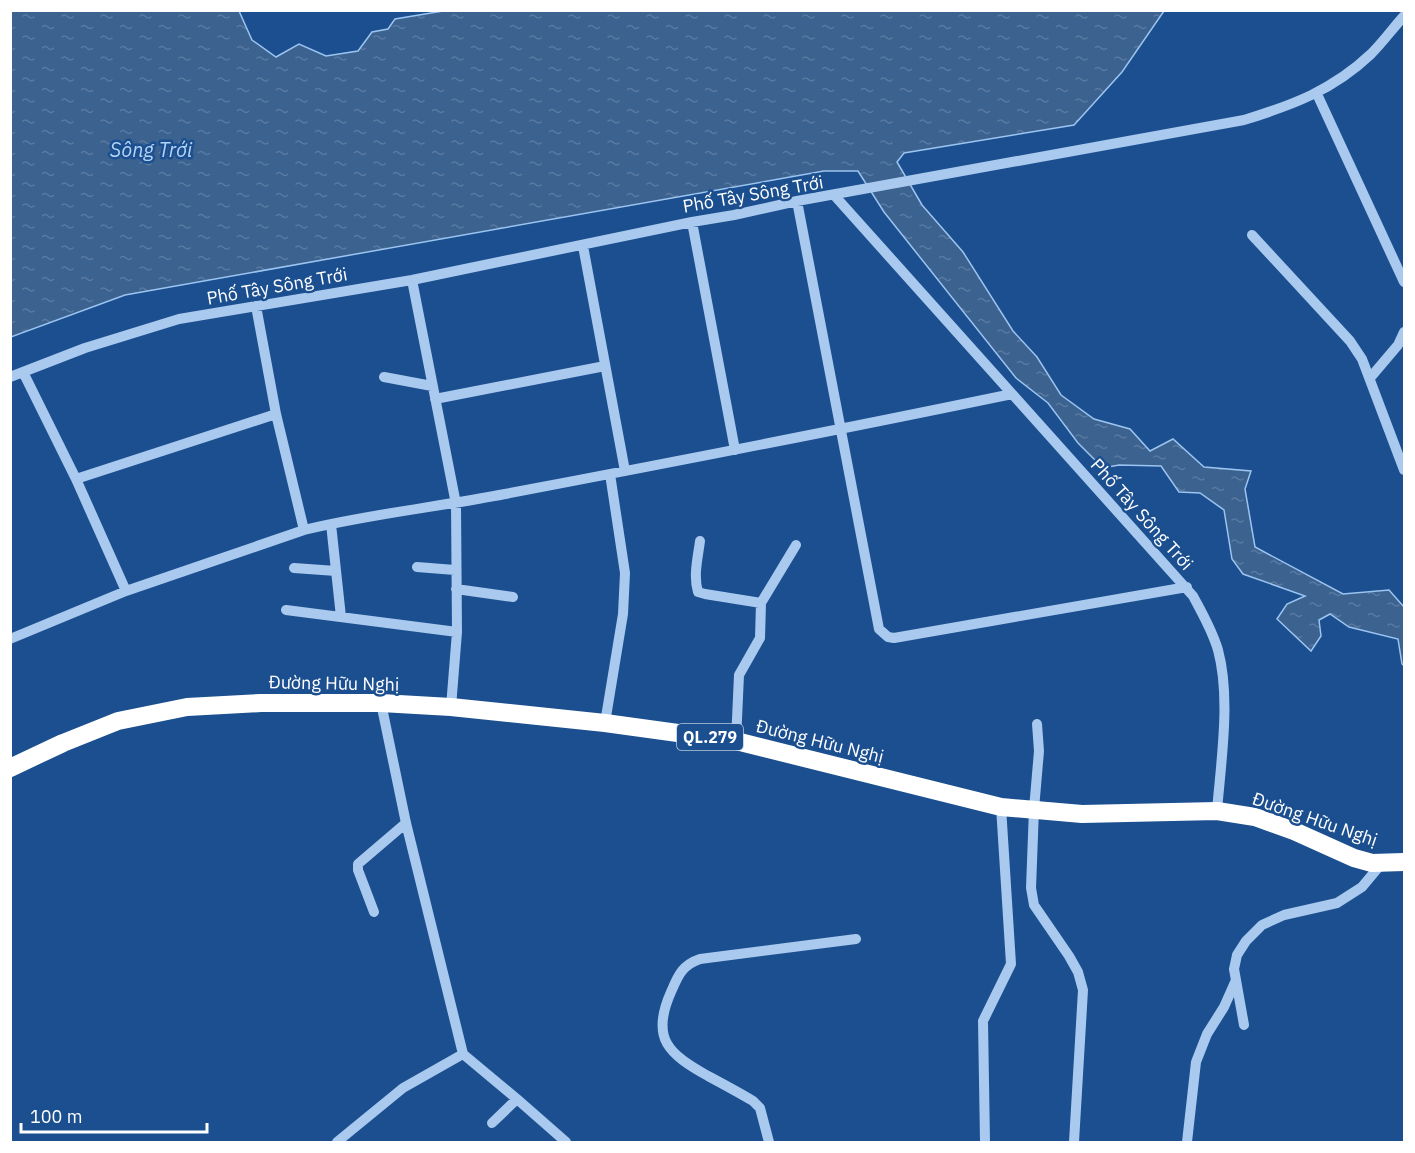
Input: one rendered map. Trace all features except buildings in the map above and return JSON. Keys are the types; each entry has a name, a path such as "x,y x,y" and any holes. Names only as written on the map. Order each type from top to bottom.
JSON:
{"highway":[{"name":"Đường Hữu Nghị","path":"10,768 63,742 118,722 186,707 261,703 381,703 451,707 605,723 736,741 1001,807 1082,814 1217,811 1255,817 1294,831 1354,858 1372,863 1404,862"}],"street":[{"path":"834,195 1244,120 1282,109 1317,94 1344,77 1371,53 1404,16"},
{"path":"1317,94 1404,282"},
{"name":"Phố Tây Sông Trới","path":"10,377 85,348 179,320 412,280 834,195 1161,562 1187,587 1210,629 1218,651 1224,720 1217,811"},
{"path":"797,201 879,629 888,637 906,636 1187,587"},
{"path":"692,222 735,450"},
{"path":"1252,235 1350,341 1362,359 1404,470"},
{"path":"583,246 625,471"},
{"path":"412,280 456,504 457,632 451,707"},
{"path":"256,306 276,414 304,530"},
{"path":"1370,378 1398,345 1404,332"},
{"path":"435,399 605,366"},
{"path":"23,372 76,479 126,591"},
{"path":"384,377 432,386"},
{"path":"10,639 126,591 304,530 456,504 841,430 1012,394"},
{"path":"76,479 276,414"},
{"path":"605,723 623,614 625,573 610,474"},
{"path":"331,524 341,617"},
{"path":"700,542 696,573 698,591 761,603"},
{"path":"736,741 738,683 742,669 760,638 761,603 796,545"},
{"path":"417,567 455,570"},
{"path":"294,568 336,571"},
{"path":"456,588 513,597"},
{"path":"286,610 457,632"},
{"path":"381,703 406,823 463,1054 566,1143"},
{"path":"1037,724 1039,751 1031,888 1034,905 1070,956 1083,990 1074,1143"},
{"path":"986,1143 983,1021 1011,964 1001,807"},
{"path":"374,912 358,870 358,864 406,823"},
{"path":"1244,1025 1234,969 1237,955 1246,942 1262,925 1284,915 1337,903 1362,887 1382,863"},
{"path":"769,1143 760,1108 753,1101 682,1061 670,1049 664,1037 662,1020 664,1007 681,970 689,962 856,939"},
{"path":"1187,1143 1196,1062 1207,1034 1224,1007 1236,980"},
{"path":"337,1143 403,1088 463,1054"},
{"path":"492,1123 517,1099"}],"water":[{"name":"Sông Trới","path":"11,11 239,11 252,40 276,57 299,44 326,56 358,51 372,32 388,29 395,19 443,11 1164,11 1122,72 1074,125 904,153 897,162 922,205 963,252 1013,331 1037,357 1061,395 1094,419 1130,429 1150,451 1173,439 1204,467 1251,471 1245,489 1255,547 1343,594 1389,590 1404,607 1404,666 1398,639 1349,627 1330,614 1319,620 1321,636 1311,651 1277,619 1287,604 1305,596 1243,574 1232,559 1224,510 1200,493 1179,492 1161,466 1119,465 1103,468 1078,443 1048,403 1016,378 884,212 858,171 824,171 125,295 11,337"}]}
